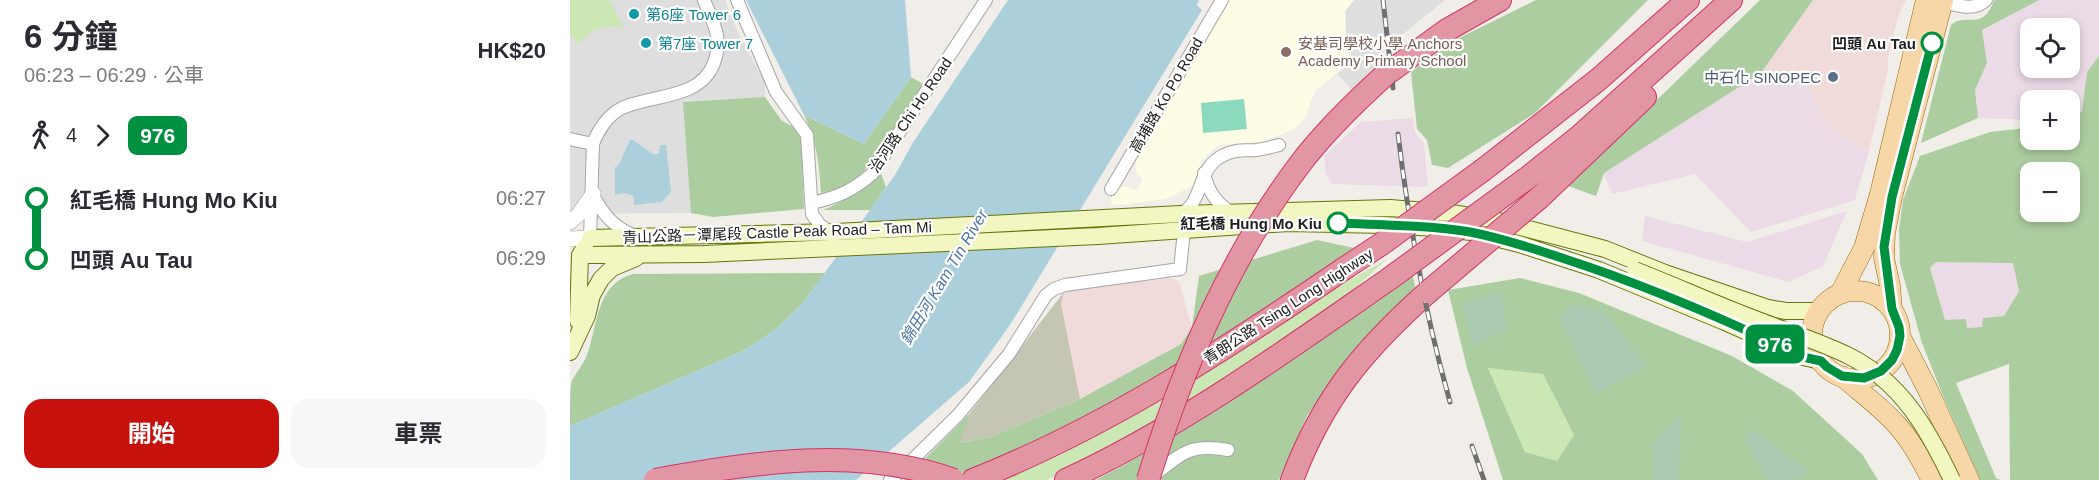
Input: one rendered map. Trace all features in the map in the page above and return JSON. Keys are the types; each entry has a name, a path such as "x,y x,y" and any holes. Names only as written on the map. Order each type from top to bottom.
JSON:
{"highway":[{"path":"1147,480 1168,416 1198,341 1228,278 1289,179 1321,138 1385,75 1447,30 1500,0"},
{"name":"青朗公路 Tsing Long Highway","path":"973,480 1078,434 1159,389 1247,334 1380,245 1483,170 1599,79 1688,0"},
{"path":"1066,480 1114,457 1176,421 1312,333 1389,279 1581,135 1731,0"},
{"path":"1292,480 1317,423 1347,376 1382,334 1560,179 1674,67 1698,31"},
{"path":"655,480 758,464 823,460 894,465 954,480"}],"main road":[{"path":"1840,294 1864,248 1937,1"},
{"path":"1842,376 1864,378 1881,371 1892,360 1897,350 1900,336 1892,309 1884,258 1885,233 1937,1"},
{"name":"青山公路－潭尾段 Castle Peak Road – Tam Mi","path":"570,352 587,316 592,295 607,272 642,255 1098,236 1232,213 1380,208 1451,213 1490,219 1605,249 1665,273 1768,308 1786,311 1819,311"},
{"name":"青山公路－潭尾段 Castle Peak Road – Tam Mi","path":"590,238 833,232 1114,218 1182,223 1338,223 1435,228 1471,232 1519,244 1599,270 1803,357 1821,361"},
{"path":"590,238 581,255 592,295"},
{"name":"青山公路－潭尾段 Castle Peak Road – Tam Mi","path":"1564,239 1602,259 1840,351 1880,376 1910,405 1930,435 1952,480"},
{"path":"581,255 642,255"},
{"name":"青山公路－潭尾段 Castle Peak Road – Tam Mi","path":"577,336 581,255"},
{"path":"1892,309 1884,301 1866,292 1840,294 1828,301 1819,311 1813,324 1813,345 1821,361 1827,367 1870,398 1897,425 1912,444 1932,480"},
{"path":"1900,336 1925,383 1970,480"}],"street":[{"path":"570,239 590,238 593,144 603,124 620,109 687,91 706,76 713,66 718,42 716,30 704,0"},
{"path":"737,0 776,92 807,135 812,208 820,225 833,232"},
{"name":"治河路 Chi Ho Road","path":"779,232 798,226 812,208 857,186 872,174 986,0"},
{"name":"高埔路 Ko Po Road","path":"1111,189 1222,0"},
{"path":"1937,1 1973,7 1982,5 1986,0"},
{"path":"570,139 593,144"},
{"path":"890,480 946,428 985,384 1009,354 1050,292 1065,285 1180,269 1182,223 1194,202 1204,173 1213,162 1225,154 1240,150 1266,149 1279,145"},
{"path":"1204,173 1213,197 1232,213"},
{"path":"570,222 579,214 593,194"},
{"path":"593,194 612,223 635,236"},
{"path":"1147,480 1193,448 1210,447 1228,450"}],"shaded area":[{"path":"570,0 725,0 737,30 765,83 765,97 684,102 691,213 570,214"},
{"path":"1229,0 1354,0 1345,11 1346,38 1353,60 1315,91 1305,118 1296,127 1260,142 1219,145 1203,159 1192,186 1166,199 1120,205 1111,204 1112,195 1118,188 1124,186 1136,190 1143,179 1136,172 1135,159"},
{"path":"1354,0 1445,0 1383,50 1386,61 1353,91 1337,74 1353,60 1346,38 1345,11"},
{"name":"中石化 SINOPEC","path":"1813,0 1906,0 1898,17 1888,57 1888,70 1869,151 1848,140 1834,129 1821,115 1807,86 1799,81 1761,73"},
{"path":"2039,0 2099,0 2099,56 2087,72 2080,113 2080,90 2020,90 2020,120 1978,118 1975,90 1987,63 1982,30"},
{"path":"1761,73 1799,81 1808,86 1821,115 1834,129 1848,140 1869,151 1855,200 1751,232 1695,174 1612,194 1604,173"},
{"path":"1413,118 1415,133 1424,143 1428,187 1332,184 1325,173 1325,155 1361,122"},
{"path":"1847,211 1823,266 1789,282 1642,241 1645,216 1747,242"},
{"path":"1935,262 2013,262 2019,290 2004,316 1983,318 1983,327 1966,328 1945,320 1930,268"},
{"path":"1172,278 1179,282 1192,327 1181,344 1080,399 1061,304 1064,292"},
{"path":"1064,292 1061,304 1080,399 993,436 958,443 970,413"},
{"path":"1501,292 1507,330 1471,345 1463,304"},
{"path":"1570,304 1603,310 1646,366 1596,393 1559,317"},
{"path":"1682,414 1678,480 1653,480 1652,443"},
{"path":"1753,430 1808,471 1796,480 1768,480 1744,437"}],"green space":[{"path":"570,0 609,0 624,28 610,26 598,28 588,34 579,44 570,35"},
{"path":"1536,0 1648,0 1535,113 1448,168 1432,165 1427,140 1417,129 1411,72 1455,40"},
{"path":"1760,0 1813,0 1761,73 1604,173 1596,196 1568,186"},
{"path":"1994,0 2039,0 1982,30 1987,63 1975,90 1978,118 1921,143 1951,25 1956,21 1974,20 1985,16"},
{"path":"2099,56 2099,480 2010,480 2009,364 1956,383 1996,478 2000,480 1980,480 1922,343 1900,264 1899,230 1903,200 1920,156 1990,132 2020,129 2020,150 2080,150 2080,113 2087,72","holes":["1936,262 2013,263 2019,291 2004,316 1983,318 1982,327 1967,328 1966,319 1945,320 1930,268"]},
{"path":"911,77 925,85 870,165 856,179 839,189 821,193 817,153 804,115 864,144"},
{"path":"765,97 782,121 796,128 801,136 804,209 713,217 691,213 683,102"},
{"path":"1244,99 1247,129 1203,133 1201,103"},
{"path":"880,171 886,187 870,210 823,210 854,194"},
{"path":"1317,240 1354,248 1167,373 1092,414 989,463 941,480 904,480 970,413 959,443 993,436 1080,399 1181,344 1192,327 1199,276"},
{"path":"1387,259 1329,312 1237,373 1080,464 1047,480 996,480"},
{"path":"1412,272 1416,291 1341,369 1307,416 1279,480 1096,480 1219,408 1335,329"},
{"path":"825,273 803,303 775,330 743,351 570,426 571,384 587,355 605,296 621,279 633,274"},
{"path":"1520,278 1579,293 1732,356 1793,391 1862,454 1878,480 1503,480 1467,368 1448,290","holes":["1488,368 1543,374 1574,435 1557,461 1525,452"]},
{"path":"1488,368 1543,374 1574,435 1557,461 1525,452"}],"water":[{"path":"746,0 905,0 911,77 864,144 804,115"},
{"name":"錦田河 Kam Tin River","path":"1008,0 1199,0 1197,5 1202,10 1010,325 969,382 856,480 570,480 570,426 743,351 775,330 803,303 895,175 912,144"},
{"path":"630,140 653,154 659,154 660,145 666,145 671,192 662,202 634,205 632,195 625,193 615,195 615,167 618,166"}],"railway":[{"path":"1383,0 1393,88"},
{"path":"1398,134 1419,269 1450,402"},
{"path":"1472,446 1484,480"}],"bus line":[{"name":"976","path":"1338,223 1471,232 1519,244 1649,289 1803,357 1821,361 1834,373 1853,379 1864,378 1887,366 1897,350 1900,336 1892,309 1884,258 1885,233 1892,197 1932,43"}],"place":[{"name":"第6座 Tower 6","path":"634,14"},
{"name":"第7座 Tower 7","path":"646,43"},
{"name":"凹頭 Au Tau","path":"1932,43"},
{"name":"安基司學校小學 Anchors Academy Primary School","path":"1286,52"},
{"name":"中石化 SINOPEC","path":"1833,77"},
{"name":"紅毛橋 Hung Mo Kiu","path":"1338,223"}]}
